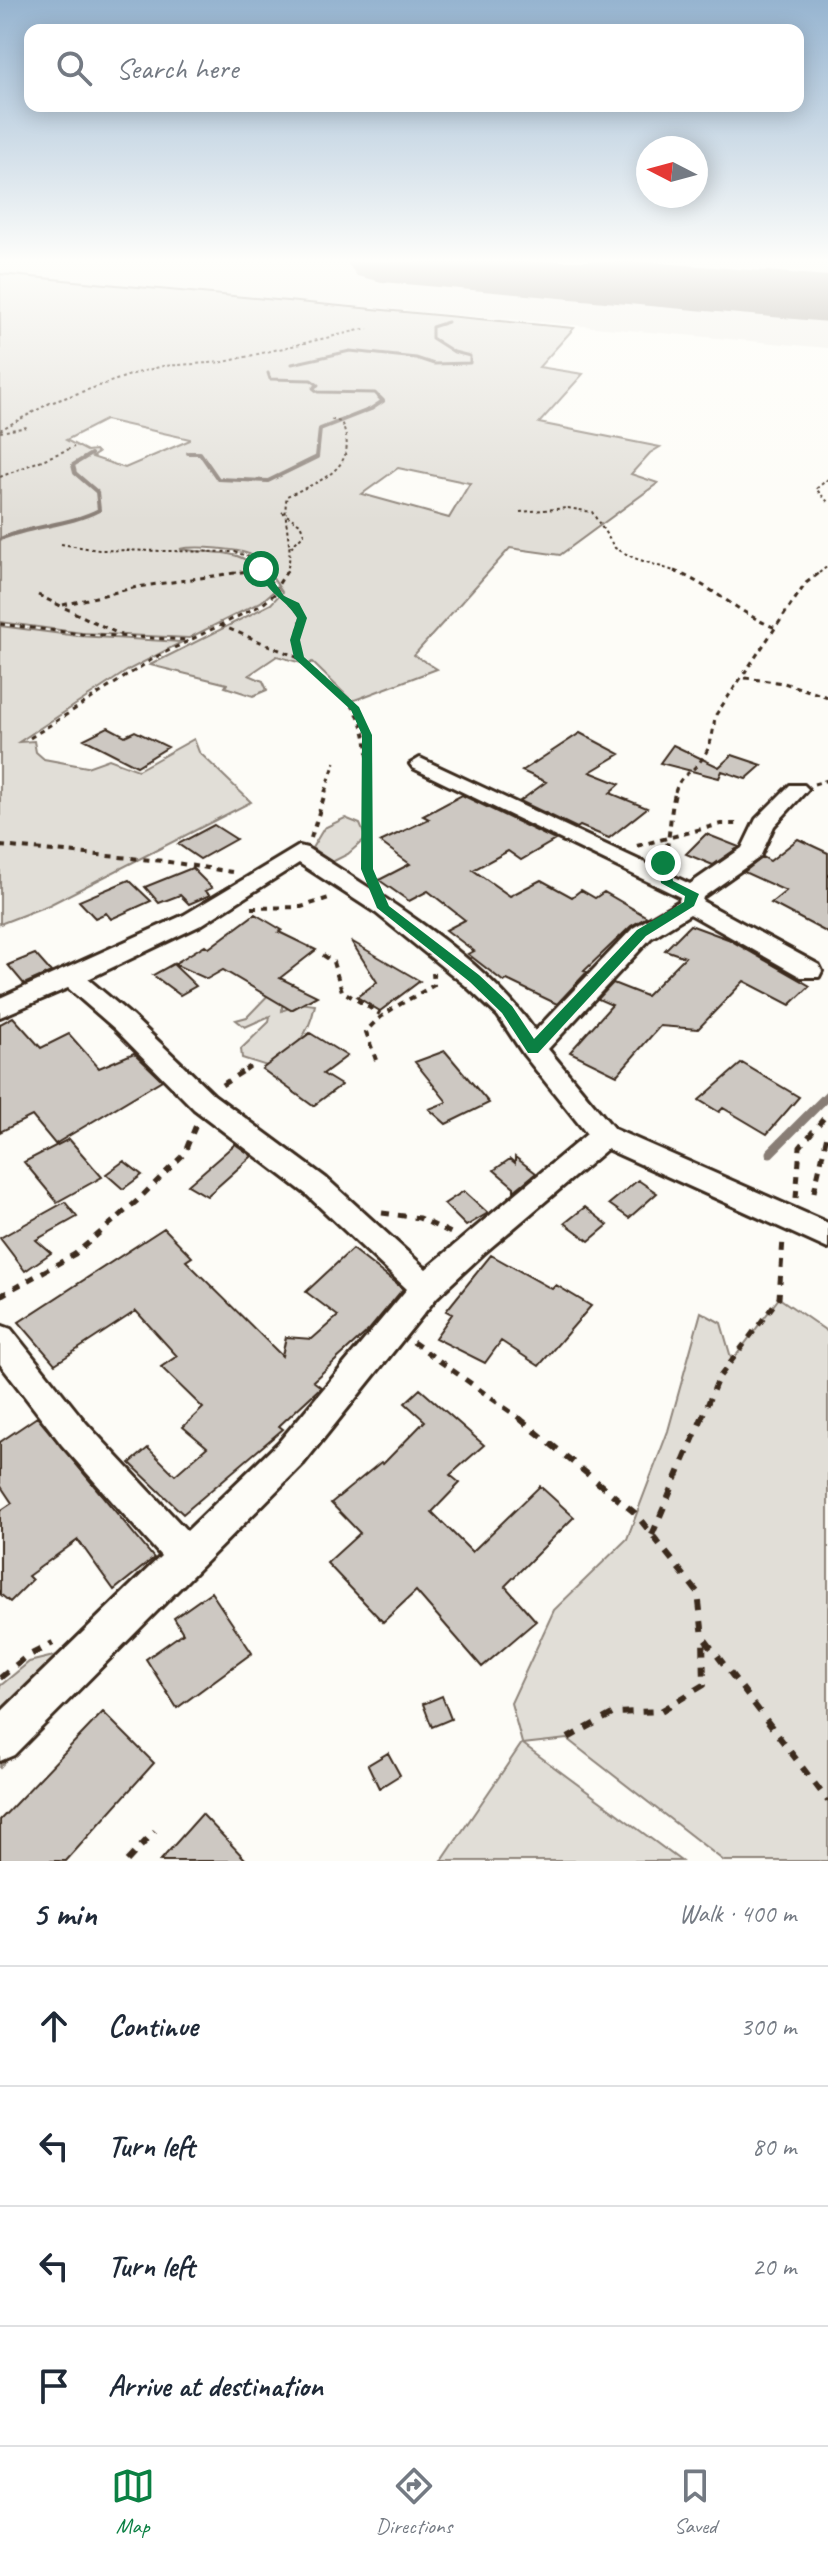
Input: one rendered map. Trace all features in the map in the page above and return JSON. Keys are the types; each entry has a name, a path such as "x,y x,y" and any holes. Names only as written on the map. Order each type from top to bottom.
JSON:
{"street":[{"path":"420,764 668,883 810,971"},
{"path":"533,1049 642,933 752,852 764,824 797,789"},
{"path":"0,1008 167,931 264,879 299,853 384,908 474,979 507,1010 533,1049 604,1136 828,1237"},
{"path":"69,976 123,1022 204,1102 285,1160 350,1215 426,1288"},
{"path":"0,1741 291,1453 426,1288 472,1245 604,1136"},
{"path":"0,1339 74,1434 186,1557"}],"path":[{"path":"0,431 50,403 133,374 163,366 224,362 288,348"},
{"path":"30,738 156,657 263,604 289,573 293,554 282,512 287,496 312,485 344,463 349,450 349,434 341,422 329,419"},
{"path":"0,431 27,427"},
{"path":"0,477 74,447"},
{"path":"828,479 816,489 828,502"},
{"path":"520,512 568,508 592,512 612,546 634,558 669,568 696,581 732,608 777,628"},
{"path":"282,512 300,524 304,534 290,548"},
{"path":"61,544 99,550 235,552 252,558 281,598 295,605 302,618 295,640 299,658"},
{"path":"668,883 663,863 671,835 670,809 680,777 697,766 713,741 715,716 806,583 828,566"},
{"path":"63,605 137,587 261,569"},
{"path":"38,595 123,637"},
{"path":"0,624 123,637 190,640"},
{"path":"220,625 299,658 355,709 367,735 367,869 384,908"},
{"path":"743,678 784,683 826,698"},
{"path":"299,853 313,835 335,762"},
{"path":"613,856 671,835 721,824 764,824"},
{"path":"0,846 163,861 264,879"},
{"path":"246,908 301,907 328,899 353,886"},
{"path":"376,1060 366,1032 380,1014 395,1010 434,985 431,945"},
{"path":"323,955 333,962 342,991 380,1014"},
{"path":"0,1296 75,1254 137,1201 184,1154 204,1102 213,1091 252,1065"},
{"path":"652,1535 718,1379 779,1298 785,1215 798,1196 800,1147 828,1113"},
{"path":"814,1192 828,1131"},
{"path":"350,1215 403,1212 436,1224 472,1245"},
{"path":"389,1330 425,1349 529,1425 635,1513 698,1593 704,1685 661,1711 614,1713 568,1738"},
{"path":"703,1637 828,1801"},
{"path":"127,1861 155,1831"}],"shaded area":[{"path":"0,348 556,348 539,367 583,374 539,423 660,447 650,453 631,474 658,483 560,555 510,548 414,655 437,669 352,701 312,662 308,665 277,656 249,675 263,681 267,690 253,696 225,687 227,684 150,665 271,604 282,592 259,560 249,554 206,548 180,549 222,553 244,559 264,576 274,591 261,602 189,638 82,633 0,622","holes":["105,420 190,439 125,468 92,457 98,453 95,450 87,451 66,440","398,468 469,483 449,518 362,494"]},
{"path":"0,626 78,636 182,642 130,669 19,742 34,741 36,752 44,759 87,767 109,759 138,770 194,739 199,752 251,802 49,905 0,924"},
{"path":"345,818 360,824 366,838 348,854 332,862 312,848 324,828"},
{"path":"274,989 284,990 282,1011 300,1003 315,1005 300,1041 270,1067 242,1058 241,1049 269,1022 270,1016 245,1027 236,1020 247,1017"},
{"path":"779,1298 828,1332 828,1861 724,1861 567,1739 523,1744 681,1861 442,1861 522,1743 511,1703 554,1610 627,1539 668,1431 701,1312 721,1323 732,1361"},
{"path":"124,1639 0,1767 0,1686 29,1662"}],"building":[{"path":"108,727 125,736 135,731 168,747 137,766 84,739"},
{"path":"580,733 620,754 590,772 620,784 610,793 647,808 609,838 580,826 577,828 520,801 546,782 522,771"},
{"path":"673,745 719,767 732,755 762,765 746,779 722,771 719,778 660,763"},
{"path":"462,795 555,840 521,860 508,851 473,870 510,896 541,880 572,897 581,890 595,898 604,892 647,917 631,926 584,971 587,972 557,1004 507,980 504,982 468,954 474,951 446,930 465,920 428,891 409,901 379,880 410,864 380,842 429,819 423,816"},
{"path":"214,825 236,839 200,859 178,844"},
{"path":"706,834 739,847 713,865 686,854"},
{"path":"798,839 828,853 828,933 771,903 786,891 744,872 763,857 770,861"},
{"path":"192,868 212,888 205,891 210,895 189,904 180,895 159,903 145,887"},
{"path":"129,880 151,901 111,919 106,913 95,918 79,901"},
{"path":"255,914 282,930 279,932 316,950 280,978 317,996 291,1010 223,970 207,979 174,964 205,945 209,948"},
{"path":"690,925 728,939 810,986 790,1005 744,981 698,1029 660,1026 617,1075 570,1052 612,1005 598,999 613,983 646,996 685,957 665,950"},
{"path":"351,941 420,981 380,1011 357,997 377,982"},
{"path":"35,954 51,972 24,984 8,965"},
{"path":"173,964 196,986 180,995 153,975"},
{"path":"13,1017 41,1048 69,1034 99,1068 134,1053 162,1080 55,1144 32,1116 0,1132 0,1024"},
{"path":"310,1033 347,1056 323,1074 341,1085 313,1106 262,1069"},
{"path":"445,1051 489,1103 446,1124 429,1109 447,1102 415,1062"},
{"path":"742,1063 799,1097 767,1134 723,1108 719,1112 699,1100"},
{"path":"69,1139 102,1177 57,1202 24,1162"},
{"path":"235,1144 252,1156 207,1196 188,1185"},
{"path":"515,1157 536,1173 514,1191 514,1187 494,1170 510,1159 515,1163"},
{"path":"124,1161 142,1175 123,1189 106,1174"},
{"path":"638,1180 657,1193 629,1218 609,1204"},
{"path":"464,1191 488,1213 466,1226 444,1204"},
{"path":"65,1202 77,1217 36,1240 51,1253 25,1271 0,1238"},
{"path":"585,1207 608,1225 589,1241 565,1223"},
{"path":"164,1228 192,1257 186,1261 282,1356 286,1337 312,1339 338,1316 306,1292 352,1249 403,1289 369,1330 313,1381 321,1387 279,1426 283,1429 183,1514 130,1463 148,1448 175,1475 207,1447 183,1427 203,1408 161,1367 177,1356 136,1311 55,1364 19,1322"},
{"path":"491,1255 552,1289 556,1285 591,1306 539,1366 501,1341 485,1363 435,1338 452,1314 446,1311"},
{"path":"420,1389 484,1445 450,1475 460,1483 432,1512 472,1552 540,1486 574,1517 505,1586 536,1621 482,1667 416,1591 383,1622 327,1563 360,1533 331,1503 381,1462 383,1464 425,1421 405,1403"},
{"path":"37,1417 154,1558 114,1590 78,1540 28,1576 32,1580 10,1602 0,1594 0,1511 12,1503 0,1485 0,1442"},
{"path":"211,1592 252,1653 177,1708 146,1659 183,1633 174,1618"},
{"path":"442,1696 451,1719 432,1727 423,1704"},
{"path":"103,1712 154,1763 66,1861 0,1861 0,1820"},
{"path":"388,1753 400,1775 379,1788 368,1765"},
{"path":"202,1814 247,1861 160,1861"}],"waterway":[{"path":"292,364 350,351 416,358 434,364 470,363 470,356 447,348"},
{"path":"188,453 200,453 218,479 268,481 317,457 320,429 371,409 383,401 375,393 318,392 313,388 318,385 311,380 270,379 268,373"},
{"path":"0,539 99,510 97,492 75,473 73,465 91,454"},
{"path":"770,1153 828,1095"}],"route":[{"path":"261,569 281,598 295,605 302,618 295,640 299,658 355,709 367,735 367,869 384,908 474,979 507,1010 533,1049 642,933 690,904 692,894 668,883 663,863"}]}
